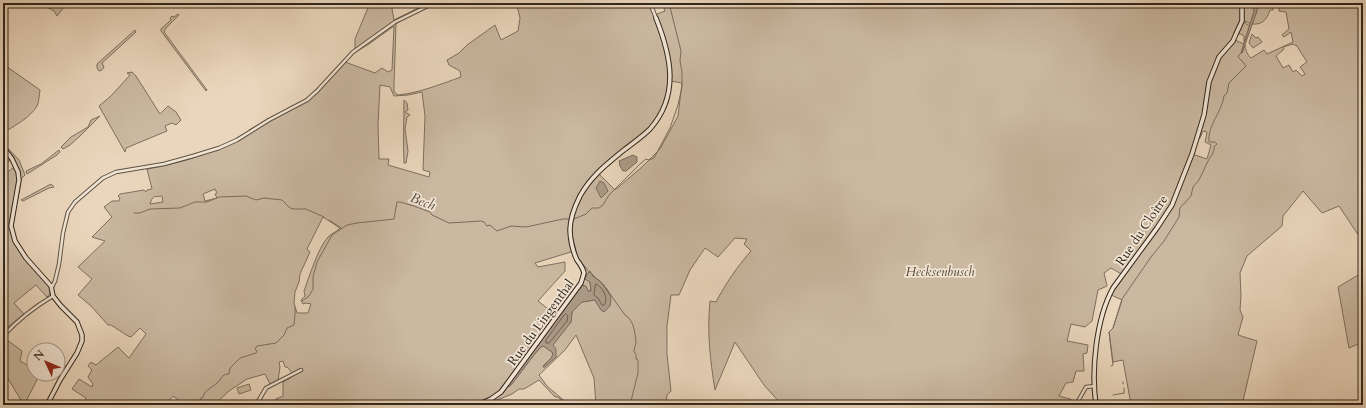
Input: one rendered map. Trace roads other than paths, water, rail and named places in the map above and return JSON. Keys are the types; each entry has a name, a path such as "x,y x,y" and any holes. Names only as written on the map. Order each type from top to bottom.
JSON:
{"street":[{"path":"47,405 60,380 77,353 82,340 82,335 77,322 53,296 52,288 59,264 63,233 68,212 75,202 103,178 116,172 164,164 219,148 237,140 269,120 307,100 353,52 395,22 434,3"},
{"path":"650,3 656,18"},
{"name":"Rue du Cloître","path":"1096,405 1096,349 1099,328 1108,299 1113,288 1157,228 1172,204 1192,154 1204,115 1207,89 1214,68 1219,57 1233,41 1242,21 1242,3"},
{"name":"Rue du Lingenthal","path":"476,405 491,399 501,392 581,283 584,273 574,251 570,225 575,207 582,192 598,172 645,133 656,121 662,111 668,97 670,80 667,58 656,18"},
{"path":"3,146 12,159 18,172 19,180 12,216 12,233 15,241 26,258 52,288"},
{"path":"3,336 40,303 53,296"},
{"path":"256,405 266,388 302,370"},
{"path":"1077,403 1086,387 1095,386"}],"water":[{"path":"1253,3 1258,3 1257,11 1241,53 1254,11"},
{"path":"633,155 637,157 637,162 626,171 623,171 619,161"},
{"path":"600,181 604,183 608,191 601,198 596,188"},
{"path":"590,271 593,276 602,283 610,295 610,306 604,312 595,300 582,302 572,312 571,322 553,345 556,349 556,357 545,367 543,367 552,357 553,353 542,346 509,387 508,386 581,285 586,286 588,291 591,291 590,282 585,279"}],"waterway":[{"name":"Bech","path":"574,219 586,214 592,208 599,208 603,205 609,195 640,164 646,159 649,160 654,158 670,128 678,105 682,87 682,72 680,61 681,51 669,3"},
{"path":"1111,366 1113,365 1109,332 1113,328 1122,299 1164,241 1179,217 1180,208 1191,196 1193,187 1199,180 1212,155 1214,147 1217,144 1215,142 1209,142 1210,130 1221,108 1229,83 1246,66 1238,56 1241,53"},
{"path":"134,213 140,213 150,209 180,208 195,202 207,202 219,197 246,196 256,200 264,198 282,200 290,208 306,209 324,217"},
{"name":"Bech","path":"302,301 309,296 313,289 313,277 317,262 332,235 347,225 394,219 397,202 430,212 432,215 449,223 481,221 487,226 490,225 497,231 511,226 526,227 569,219"},
{"path":"329,220 341,228"},
{"path":"572,235 578,258 590,273"},
{"path":"592,275 601,282"},
{"path":"603,284 632,323 634,331 636,342 634,352 636,354 636,359 638,360 638,373 630,405"},
{"name":"Bech","path":"198,405 204,394 224,375 229,374 230,368 240,358 256,353 257,351 255,349 257,346 276,343 284,335 287,328 294,325 295,307"},
{"path":"1124,388 1124,393"},
{"path":"1113,395 1124,393"}],"park label":[{"name":"Hecksenbusch","path":"940,271"}]}
